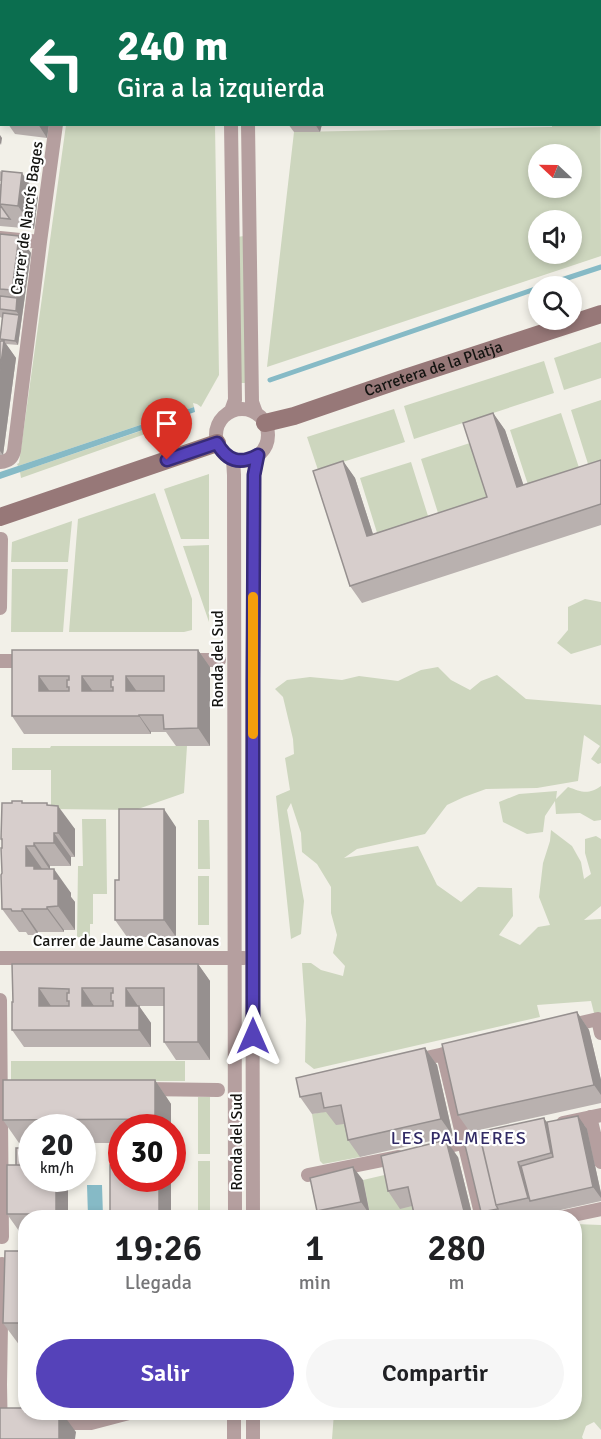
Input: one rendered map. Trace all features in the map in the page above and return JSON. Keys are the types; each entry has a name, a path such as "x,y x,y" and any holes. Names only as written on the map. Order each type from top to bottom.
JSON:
{"street":[{"name":"Carrer de Narcís Bages","path":"6,460 16,439 56,126"},
{"path":"231,126 235,400 231,411"},
{"path":"248,126 252,402 268,431 264,448 258,455 245,461 232,459 226,455 217,443 216,436 221,419 231,411 244,409 260,418"},
{"path":"0,238 40,242"},
{"name":"Carretera de la Platja","path":"260,418 294,416 601,314"},
{"path":"0,517 217,443"},
{"name":"Ronda del Sud","path":"254,1210 252,958 254,498 255,465 258,455"},
{"name":"Ronda del Sud","path":"232,459 235,660 236,1210"},
{"path":"0,608 1,539"},
{"path":"176,660 219,660"},
{"path":"0,661 42,661"},
{"name":"Carrer de Jaume Casanovas","path":"0,958 252,958"},
{"path":"0,1000 4,1088 2,1237"},
{"path":"554,1029 598,1019 601,1034"},
{"path":"398,1064 476,1047"},
{"path":"443,1054 480,1210"},
{"path":"127,1089 218,1090"},
{"path":"544,1127 596,1116 601,1162"},
{"path":"309,1175 499,1136"},
{"path":"582,1213 601,1209"},
{"path":"1,1439 7,1422 0,1385 6,1257"},
{"path":"35,1423 91,1423 102,1420"},
{"path":"234,1420 234,1439"},
{"path":"253,1420 253,1439"}],"green space":[{"path":"66,126 215,126 219,375 201,407 193,403 194,407 170,415 168,411 160,414 161,418 18,466"},
{"path":"600,126 601,256 582,262 582,210 528,210 528,264 577,264 541,276 528,276 528,280 267,367 294,132"},
{"path":"244,236 246,383 239,383 237,237"},
{"path":"601,342 601,378 564,390 554,358"},
{"path":"544,361 554,393 414,439 404,406"},
{"path":"601,400 601,481 594,483 571,410"},
{"path":"394,409 405,442 318,470 307,437"},
{"path":"561,413 585,486 534,503 510,430"},
{"path":"164,423 165,427 21,478 20,472"},
{"path":"476,441 499,514 444,532 421,459"},
{"path":"411,462 434,535 383,552 360,478"},
{"path":"209,474 209,539 181,539 164,489"},
{"path":"155,493 192,599 192,630 184,632 69,632 78,519"},
{"path":"72,521 68,562 11,562 12,542"},
{"path":"209,545 209,622 183,546"},
{"path":"12,569 68,569 63,632 11,632"},
{"path":"585,599 601,602 601,645 571,654 557,643 568,630 568,607"},
{"path":"438,667 451,680 470,690 481,681 497,675 526,699 601,705 601,763 598,764 591,759 600,746 584,735 578,781 537,788 486,789 447,805 425,834 357,849 344,858 418,846 437,885 461,902 478,887 512,888 513,916 499,935 520,945 538,927 550,925 539,897 543,863 551,830 572,846 581,862 584,879 591,874 585,853 585,839 596,836 601,839 601,906 584,920 601,919 601,1041 591,1001 537,1005 540,1017 314,1069 305,1062 306,1020 302,963 311,963 321,970 343,976 345,966 333,953 337,935 331,913 331,887 317,864 302,852 301,833 291,803 287,810 304,901 301,934 291,939 276,796 290,790 285,758 294,754 293,739 283,697 275,689 287,680 310,677 342,680 359,676 398,681 421,670"},
{"path":"51,746 187,746 184,793 135,810 51,809 51,770 12,770 12,748 50,748"},
{"path":"601,786 601,820 594,821 580,813 556,814 555,801 545,816 543,832 527,834 503,822 499,802 519,794 557,791 556,799 568,787 585,792"},
{"path":"82,819 106,819 107,894 93,894 93,924 90,924 90,937 77,937 78,866 83,866"},
{"path":"198,820 209,820 210,869 198,869"},
{"path":"198,876 209,876 209,925 198,925"},
{"path":"11,1061 185,1061 185,1081 11,1081"},
{"path":"198,1097 210,1097 210,1154 198,1154"},
{"path":"333,1110 353,1122 360,1157 323,1164 320,1161 312,1114"},
{"path":"198,1161 210,1161 210,1210 198,1210"},
{"path":"393,1173 420,1204 421,1210 369,1210 363,1180"},
{"path":"582,1224 601,1225 601,1430 594,1422 586,1426 583,1439 332,1439 333,1420 582,1420"}],"water":[{"path":"194,407 195,412 0,479 0,472"},
{"path":"96,1185 102,1185 103,1210 88,1210 87,1192 96,1192"}],"building":[{"path":"2,171 22,173 18,206 0,204"},
{"path":"0,205 10,219 0,218"},
{"path":"0,234 19,236 12,290 0,289"},
{"path":"0,296 17,298 16,311 0,309"},
{"path":"3,313 19,315 15,341 0,339"},
{"path":"0,341 4,341 0,371"},
{"path":"493,413 517,487 601,460 601,504 350,586 313,471 343,461 367,536 371,535 487,497 463,423"},
{"path":"12,650 198,650 198,728 164,729 163,715 12,716","holes":["39,676 69,676 67,680 69,691 39,691","82,676 113,676 111,680 113,691 82,691","126,676 164,676 164,691 126,691"]},
{"path":"12,801 58,806 58,833 54,833 54,843 34,843 34,846 26,846 26,866 34,866 34,869 54,869 54,879 58,879 58,906 47,907 47,909 22,909 22,911 2,909 2,803 12,803"},
{"path":"119,809 164,809 164,920 115,920 115,880 119,880"},
{"path":"12,964 198,964 198,1042 164,1042 164,988 126,988 126,1006 139,1006 139,1030 12,1030","holes":["39,988 69,989 67,993 69,1006 39,1006","82,988 113,988 113,993 111,993 113,1006 82,1006"]},
{"path":"577,1012 594,1085 458,1115 442,1044"},
{"path":"425,1048 441,1119 348,1140 341,1105 324,1108 321,1093 300,1097 296,1078"},
{"path":"3,1080 155,1080 155,1114 108,1114 108,1119 96,1119 96,1114 18,1114 18,1120 3,1120"},
{"path":"578,1116 593,1187 530,1201 521,1166 553,1157 547,1122"},
{"path":"544,1118 551,1153 518,1162 528,1198 496,1205 479,1132"},
{"path":"480,1137 498,1209 481,1210 464,1141"},
{"path":"446,1140 464,1210 413,1210 408,1187 388,1191 381,1156"},
{"path":"16,1148 18,1148 18,1165 16,1165"},
{"path":"7,1165 18,1165 18,1192 56,1192 56,1210 18,1210 18,1214 7,1214"},
{"path":"353,1167 361,1202 317,1210 310,1178"},
{"path":"110,1192 159,1192 159,1210 110,1210"},
{"path":"5,1251 18,1251 18,1323 3,1323"},
{"path":"0,1408 18,1408 18,1420 59,1420 59,1439 0,1439"}],"waterway":[{"path":"574,276 601,267"},
{"path":"270,380 528,291"}],"slow traffic":[{"path":"253,597 253,734"}],"district":[{"name":"LES PALMERES","path":"459,1138"}],"route":[{"path":"167,460 217,443 220,450 232,459 245,461 258,455 254,475 253,1036"}]}
